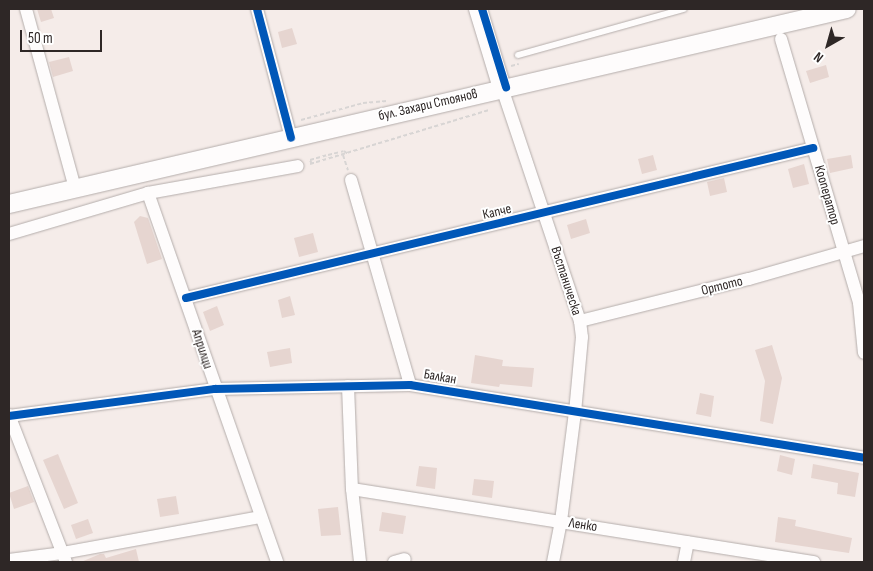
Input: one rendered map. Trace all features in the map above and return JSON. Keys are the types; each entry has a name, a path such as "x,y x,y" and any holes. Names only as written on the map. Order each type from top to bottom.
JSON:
{"main road":[{"name":"Въстаническа","path":"478,9 502,88"},
{"name":"бул. Захари Стоянов","path":"9,204 781,20 847,9"}],"street":[{"path":"26,9 75,188"},
{"path":"257,9 291,138"},
{"name":"Кооператор","path":"781,20 813,148 859,303 864,353"},
{"name":"Въстаническа","path":"502,88 580,321 582,337 575,412 561,521 553,562"},
{"name":"Капче","path":"186,298 544,214 813,148"},
{"path":"9,234 148,193 298,166"},
{"path":"351,180 410,384"},
{"name":"Априлци","path":"148,193 186,298 214,389 277,562"},
{"name":"Ортото","path":"580,321 844,253 864,246"},
{"name":"Балкан","path":"9,415 214,389 410,384 864,458"},
{"path":"348,386 352,489 360,562"},
{"path":"9,415 64,558"},
{"name":"Ленко","path":"352,489 688,542 760,558 814,562"},
{"path":"9,560 64,558 261,517"},
{"path":"684,562 688,542"}],"lane":[{"path":"518,55 684,9"}],"path":[{"path":"506,67 519,64"},
{"path":"298,166 348,154 489,110"},
{"path":"302,120 334,112"},
{"path":"312,164 310,160 344,151 348,154"},
{"path":"343,155 351,180"}],"building":[{"path":"37,9 51,9 54,18 41,22"},
{"path":"292,28 297,44 282,48 278,32"},
{"path":"69,57 73,71 53,77 49,62"},
{"path":"826,65 829,77 810,83 806,71"},
{"path":"653,155 657,170 642,174 638,159"},
{"path":"851,155 853,168 830,173 827,159"},
{"path":"804,164 809,184 793,188 788,169"},
{"path":"724,178 727,192 710,196 707,182"},
{"path":"140,216 148,218 162,259 147,264 134,222"},
{"path":"586,219 590,233 571,239 567,225"},
{"path":"313,233 318,252 299,257 294,238"},
{"path":"290,296 295,315 282,318 278,300"},
{"path":"217,306 224,325 210,331 203,312"},
{"path":"772,345 782,378 773,424 760,421 765,381 755,350"},
{"path":"290,348 292,363 270,367 267,352"},
{"path":"475,355 503,360 502,366 534,368 532,387 500,384 499,387 471,383"},
{"path":"700,393 714,396 711,417 696,414"},
{"path":"58,454 78,503 64,509 43,460"},
{"path":"780,455 795,459 792,475 777,471"},
{"path":"813,464 859,473 855,497 837,494 838,483 811,478"},
{"path":"419,466 437,468 435,489 416,486"},
{"path":"474,479 494,481 492,498 472,495"},
{"path":"28,486 34,502 14,509 9,493"},
{"path":"176,496 179,514 160,517 157,499"},
{"path":"338,507 341,535 321,536 318,509"},
{"path":"382,512 406,516 403,534 379,531"},
{"path":"778,517 796,520 795,526 852,538 849,553 775,542"},
{"path":"88,519 93,533 76,539 71,525"},
{"path":"136,549 139,562 81,562 100,554 104,554 106,558"}],"cycle path":[{"path":"257,9 291,138"},
{"path":"482,9 506,87"},
{"path":"186,298 813,148"},
{"path":"9,416 215,389 410,385 864,458"}]}
